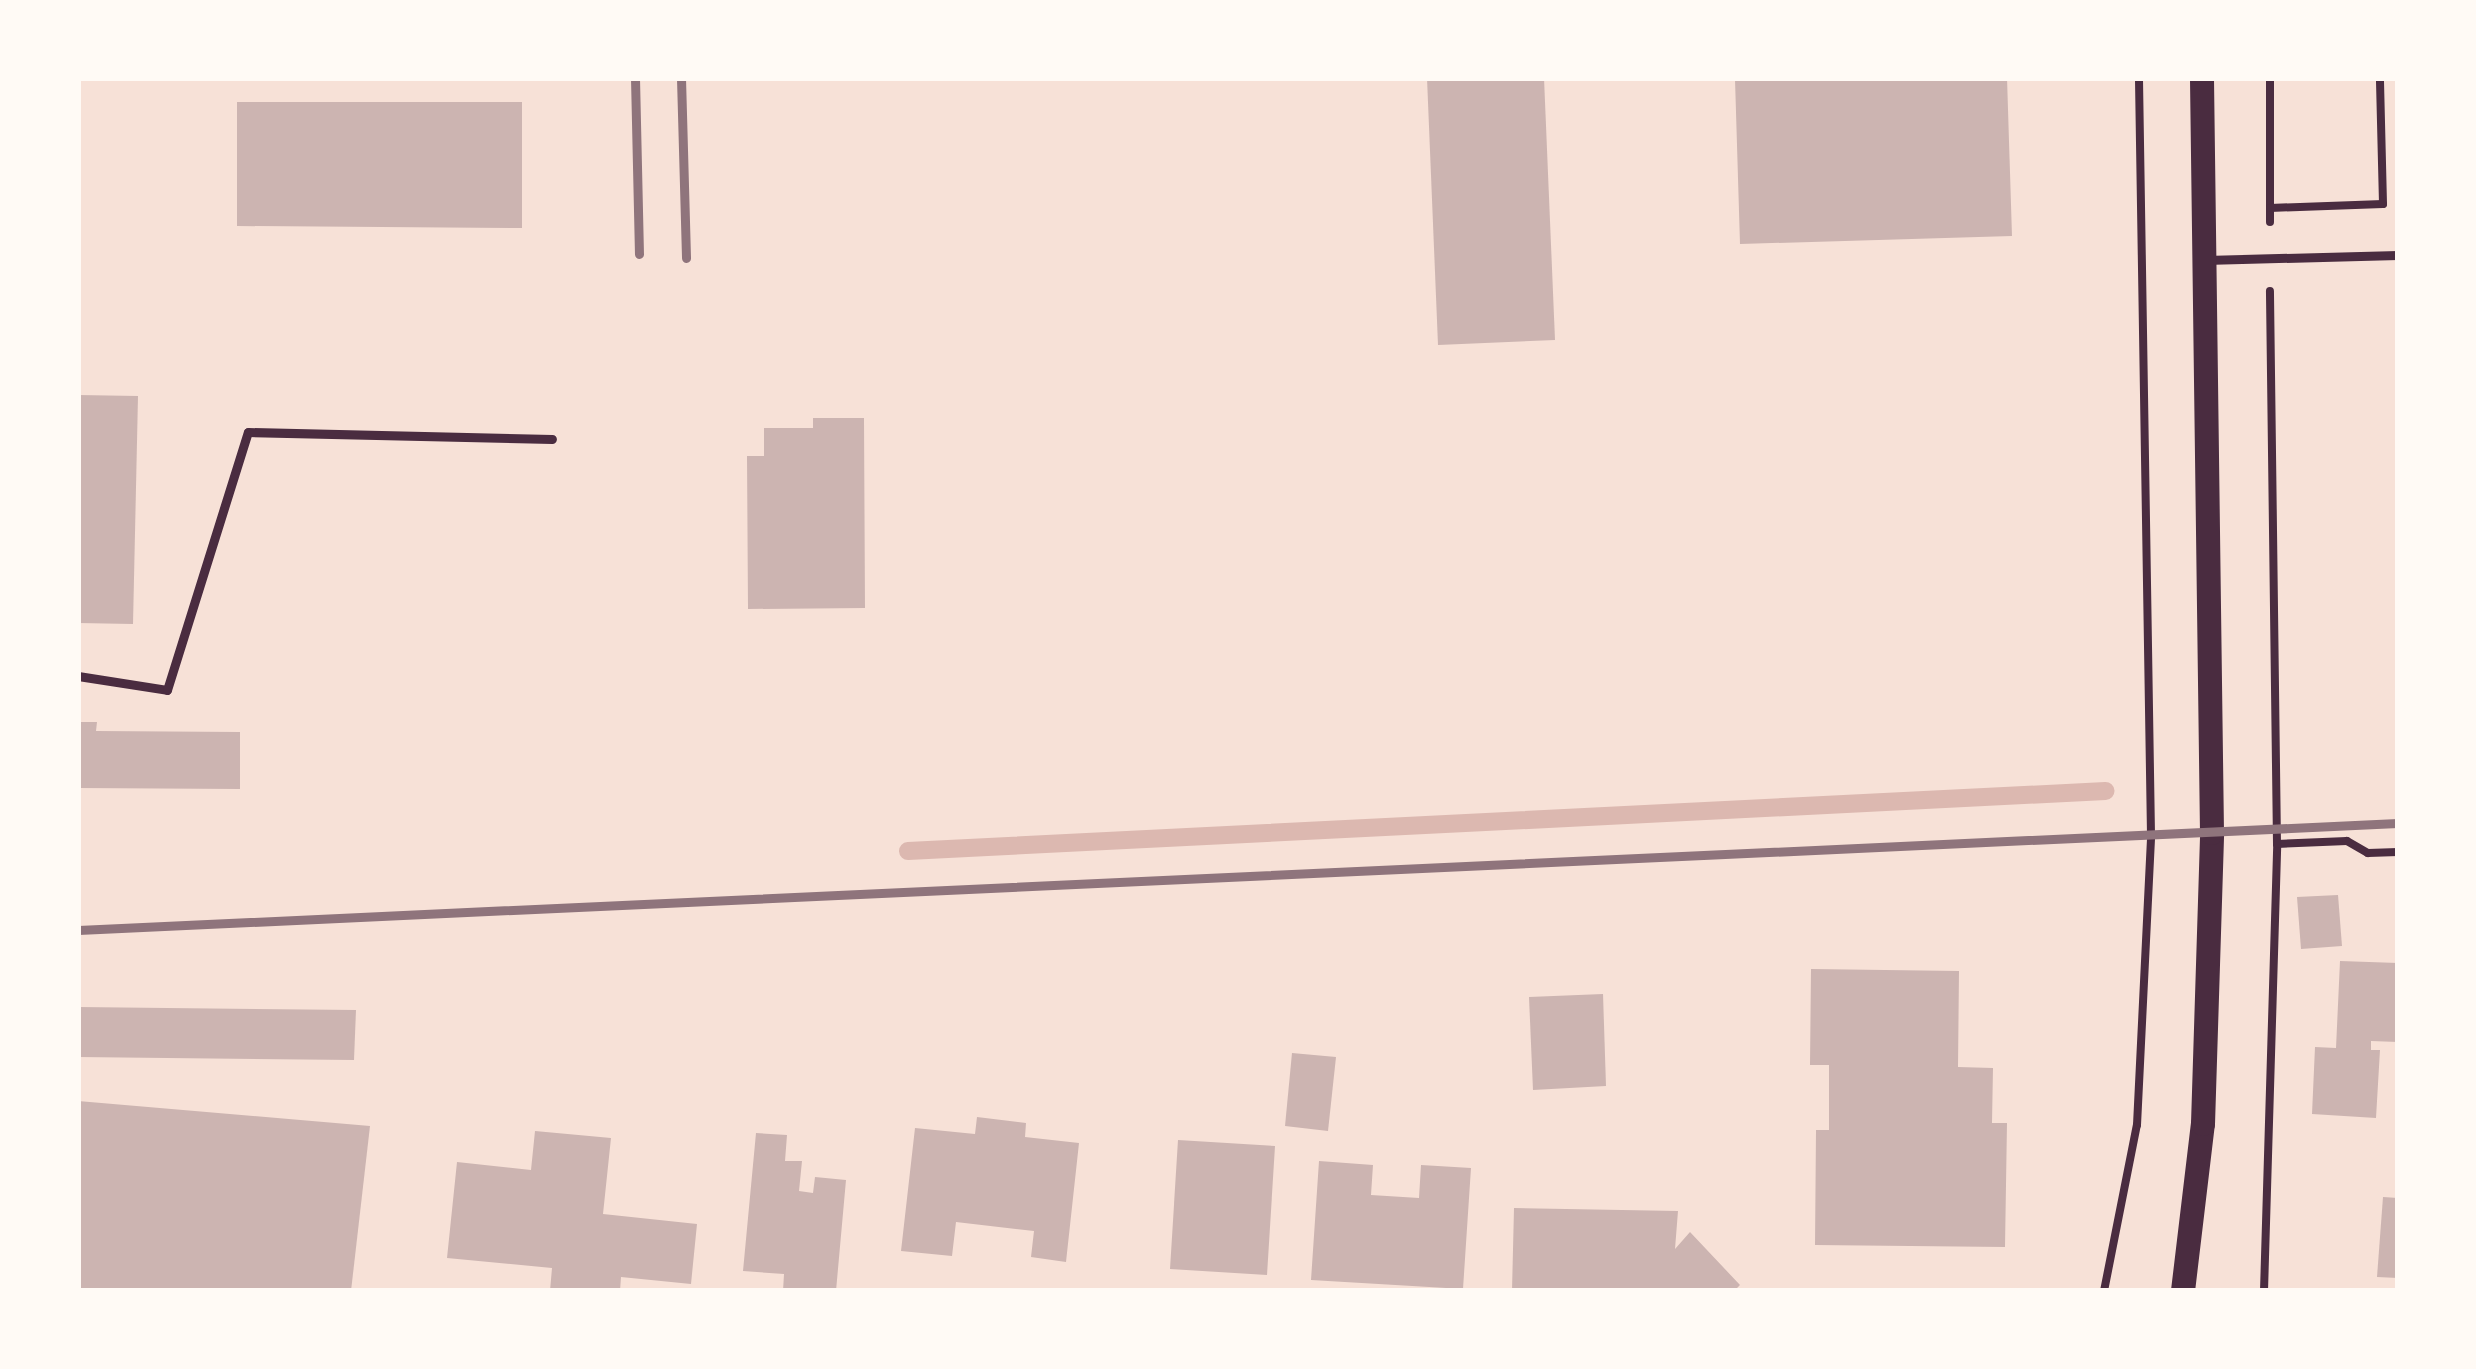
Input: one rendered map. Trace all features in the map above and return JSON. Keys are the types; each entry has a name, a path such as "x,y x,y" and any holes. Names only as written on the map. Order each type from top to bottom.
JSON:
{"main road":[{"path":"2183,1291 2203,1124 2212,833 2202,78"}],"lane":[{"path":"2204,260 2398,255"},
{"path":"78,676 167,690 248,432 552,439"}],"path":[{"path":"2104,1291 2138,1126 2151,836 2139,78"},
{"path":"2264,1291 2277,844 2270,78"},
{"path":"2270,208 2383,204 2380,78"},
{"path":"2277,844 2347,841 2368,854 2398,852"}],"building":[{"path":"1427,78 1544,78 1555,340 1438,345"},
{"path":"2007,78 2012,236 1740,244 1735,79"},
{"path":"237,102 522,102 522,228 237,226"},
{"path":"78,395 138,396 133,624 78,623"},
{"path":"813,418 864,418 865,608 748,609 747,456 764,456 764,428 813,428"},
{"path":"78,722 97,722 96,731 240,732 240,789 78,788"},
{"path":"2338,895 2342,946 2301,949 2297,897"},
{"path":"2340,961 2398,963 2398,1042 2371,1041 2371,1050 2380,1050 2376,1118 2312,1114 2315,1047 2336,1048"},
{"path":"1811,969 1959,971 1958,1067 1993,1068 1992,1123 2007,1123 2005,1247 1815,1245 1816,1130 1829,1130 1829,1065 1810,1065"},
{"path":"1603,994 1606,1086 1533,1090 1529,997"},
{"path":"78,1007 356,1010 354,1060 78,1057"},
{"path":"1292,1053 1336,1057 1328,1131 1285,1126"},
{"path":"78,1101 370,1126 351,1291 78,1291"},
{"path":"977,1117 1026,1123 1025,1137 1079,1143 1066,1262 1031,1257 1034,1231 956,1222 952,1256 901,1251 915,1128 975,1134"},
{"path":"535,1131 611,1138 603,1214 697,1224 691,1284 621,1277 620,1291 550,1291 552,1268 447,1258 457,1162 531,1170"},
{"path":"756,1133 787,1135 785,1161 802,1161 799,1191 813,1193 815,1177 846,1180 836,1291 783,1291 784,1274 743,1271"},
{"path":"1178,1140 1275,1146 1267,1275 1170,1269"},
{"path":"1319,1161 1373,1165 1371,1195 1419,1198 1421,1165 1471,1168 1463,1289 1311,1280"},
{"path":"2383,1197 2398,1198 2398,1278 2377,1277"},
{"path":"1514,1208 1678,1211 1675,1249 1690,1232 1740,1285 1734,1291 1512,1291"}],"waterway":[{"path":"908,851 2105,791"}],"railway":[{"path":"635,78 639,254"},
{"path":"681,78 686,258"},
{"path":"78,930 2398,823"}]}
